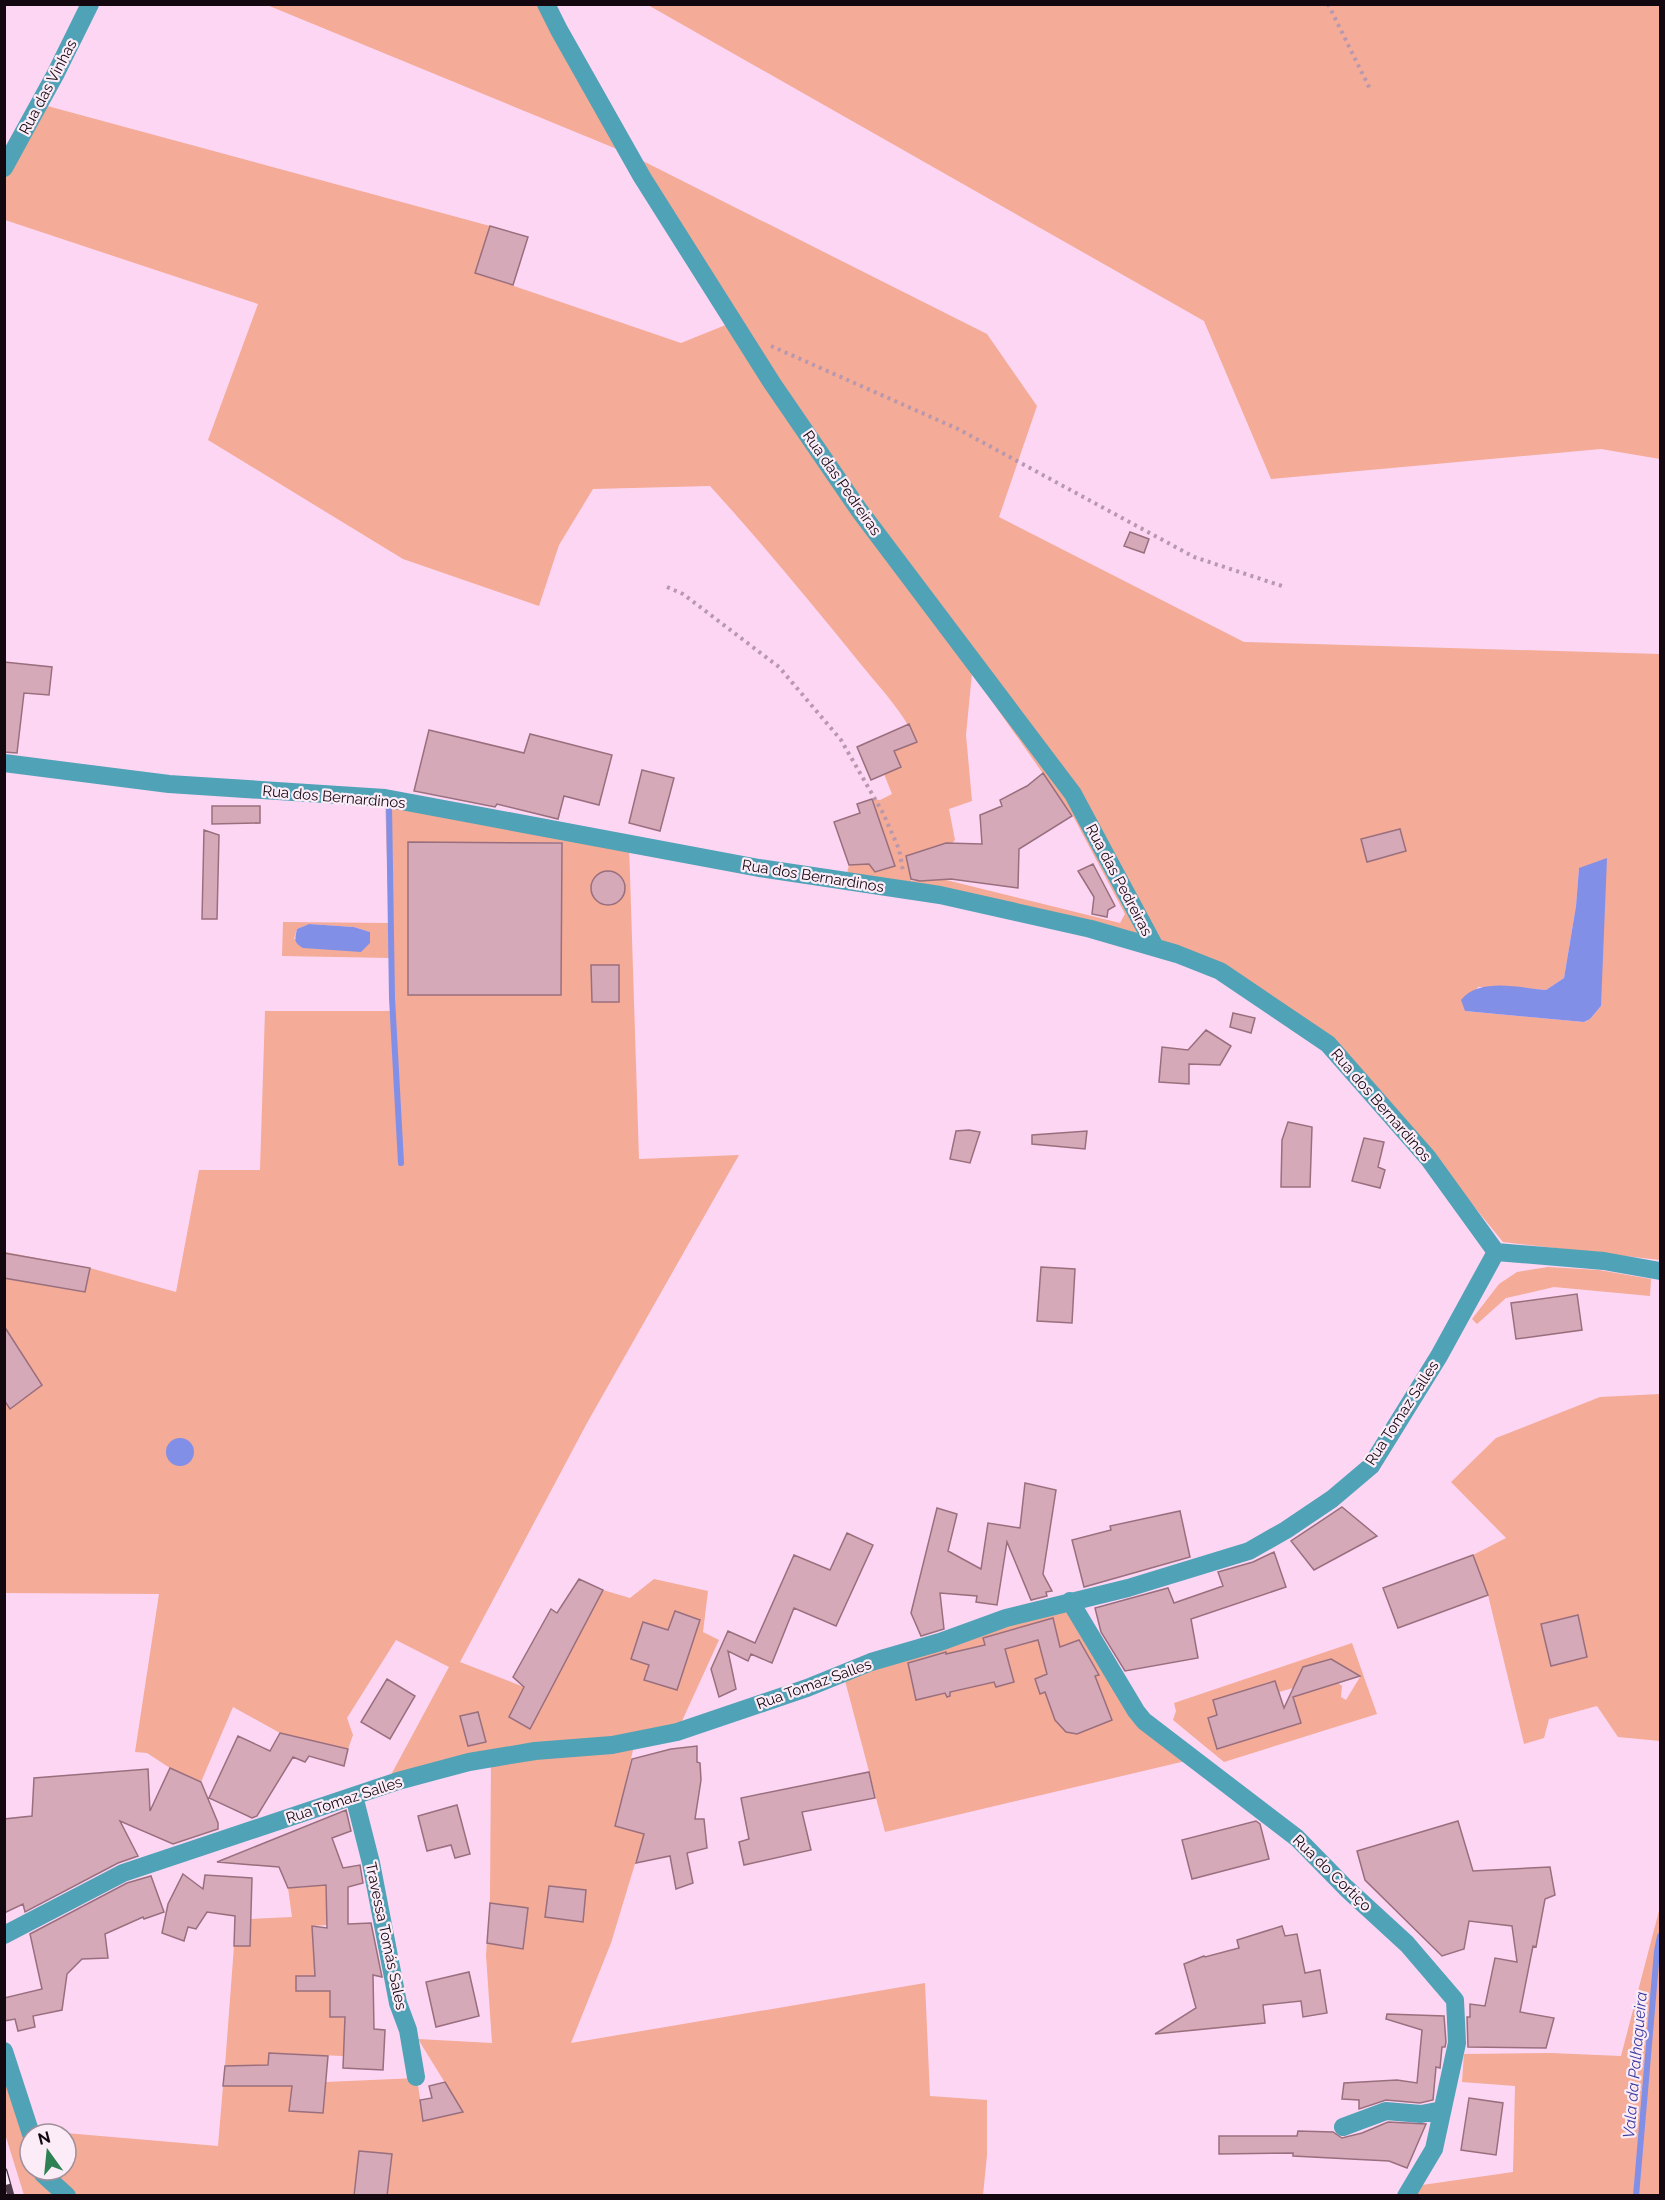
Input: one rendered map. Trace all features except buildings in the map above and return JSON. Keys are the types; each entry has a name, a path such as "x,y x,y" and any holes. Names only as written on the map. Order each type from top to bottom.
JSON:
{"street":[{"name":"Rua das Vinhas","path":"4,168 55,75 90,4"},
{"name":"Rua das Pedreiras","path":"546,4 642,177 774,385 859,510 1073,794 1155,947"},
{"name":"Rua dos Bernardinos","path":"4,763 169,784 385,798 759,868 940,895 1091,929 1155,947 1220,971 1328,1044 1428,1158 1496,1252"},
{"path":"1496,1252 1604,1261 1660,1270"},
{"name":"Rua Tomaz Salles","path":"4,1935 123,1873 398,1781 469,1762 535,1751 612,1745 677,1732 807,1688 871,1662 940,1642 1006,1618 1128,1588 1249,1551 1286,1530 1332,1499 1371,1466 1439,1356 1496,1252"},
{"name":"Rua do Cortiço","path":"1070,1601 1144,1721 1297,1838 1346,1888 1407,1944 1455,2000 1457,2043 1434,2149 1406,2196"},
{"name":"Travessa Tomás Sales","path":"354,1796 371,1863 398,2003 408,2030 416,2077"},
{"path":"4,2051 27,2122"},
{"path":"1343,2127 1386,2111 1420,2114 1443,2110"},
{"path":"52,2182 67,2196"}],"path":[{"path":"1328,4 1370,89"},
{"path":"742,335 958,429 1194,557 1286,587"},
{"path":"667,587 683,594 779,667 841,740 884,813 899,849 906,890"}],"shaded area":[{"path":"267,5 549,5 629,154"},
{"path":"648,5 1660,5 1660,459 1601,449 1271,479 1204,321"},
{"path":"40,104 490,226 476,273 681,343 733,322 629,154 987,334 1037,406 999,517 1244,642 1660,654 1660,1260 1503,1242 1432,1155 1328,1044 1177,954 845,881 849,865 869,864 876,872 895,866 872,799 880,800 892,794 884,774 901,767 894,751 916,741 904,719 888,698 784,570 710,486 593,489 559,545 539,606 403,559 208,440 258,304 5,220 5,168","holes":["972,673 1073,816 1125,914 1120,923 942,879 911,881 906,856 945,844 946,850 955,840 949,809 972,801 966,735","1400,829 1406,851 1367,862 1361,839","1579,868 1601,1006 1590,1019 1584,1022 1465,1011 1478,987 1546,990 1564,978 1576,906"]},
{"path":"385,798 629,844 639,1159 739,1155 587,1423 460,1662 524,1687 509,1717 530,1729 603,1590 630,1598 654,1579 708,1591 703,1632 719,1640 677,1732 635,1741 616,1826 644,1834 611,1943 571,2043 925,1983 930,2096 987,2100 987,2155 983,2195 24,2195 20,2182 78,2182 78,2134 218,2146 223,2086 292,2086 289,2111 323,2113 326,2082 417,2078 423,2120 463,2112 418,2039 492,2043 486,1955 490,1899 491,1759 385,1786 449,1667 396,1640 347,1718 353,1735 348,1749 280,1733 233,1707 201,1782 170,1768 147,1753 135,1752 159,1594 5,1593 5,1252 90,1268 176,1292 199,1170 260,1170 265,1011 392,1011 390,958 282,956 283,922 389,923","holes":["408,842 562,842 561,995 408,995","309,924 354,927 370,932 294,939 297,929","619,965 619,1001 592,1001 591,966"]},
{"path":"1548,1267 1599,1270 1651,1279 1650,1296 1554,1287 1506,1298 1477,1324 1472,1319 1499,1284 1517,1272"},
{"path":"1660,1394 1660,1741 1618,1737 1597,1706 1549,1719 1544,1738 1524,1744 1488,1595 1473,1555 1506,1538 1451,1482 1496,1438 1600,1397"},
{"path":"1070,1601 1136,1711 1194,1759 885,1832 843,1673"},
{"path":"1352,1643 1377,1714 1224,1762 1173,1720 1176,1711 1174,1703","holes":["1331,1659 1360,1677 1346,1700 1341,1697 1342,1686 1338,1683 1293,1697 1301,1723 1217,1748 1208,1718 1217,1715 1213,1700 1275,1681 1279,1692 1293,1688 1303,1667"]},
{"path":"325,1871 327,1925 313,1926 317,1976 296,1976 296,1991 330,1991 330,2017 346,2018 343,2056 269,2053 268,2065 225,2066 234,1946 250,1945 251,1919 292,1917 288,1888 307,1887 307,1874"},
{"path":"1660,1907 1660,2195 1409,2196 1415,2186 1513,2172 1515,2086 1462,2082 1464,2054 1551,2053 1621,2056"},
{"path":"4,2066 27,2122 18,2122 18,2176 5,2134"}],"water":[{"path":"1607,858 1601,1006 1590,1019 1584,1022 1465,1011 1461,1000 1479,988 1513,986 1546,990 1564,978 1576,906 1579,868"},
{"path":"309,924 354,927 370,932 370,943 361,952 303,948 296,940 297,929"},
{"path":"180,1438 190,1442 194,1452 190,1462 180,1466 170,1462 166,1452 170,1442"}],"waterway":[{"path":"389,805 392,998 401,1163"},
{"name":"Vala da Palhagueira","path":"1636,2196 1660,1936"}],"railway":[{"path":"4,2171 11,2196"}]}
